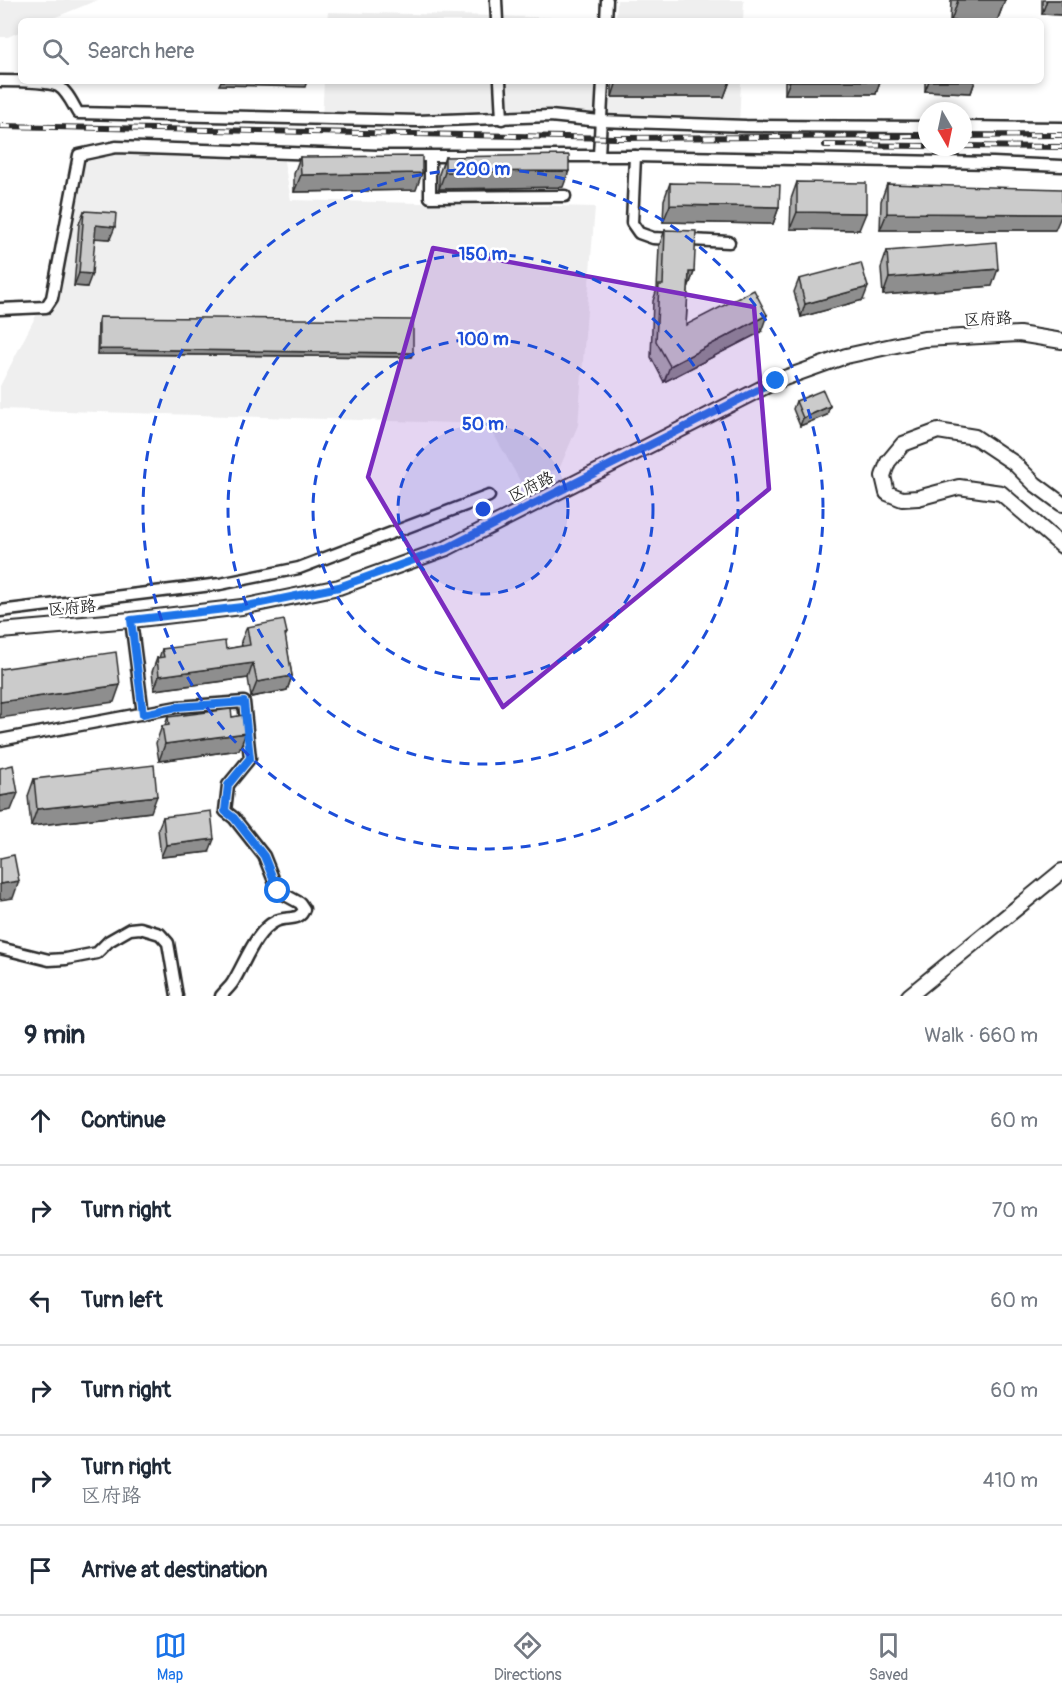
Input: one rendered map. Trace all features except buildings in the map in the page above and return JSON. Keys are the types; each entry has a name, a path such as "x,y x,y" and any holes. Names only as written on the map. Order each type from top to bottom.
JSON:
{"main road":[{"name":"区府路","path":"0,631 131,620 242,607 339,587 447,548 776,381 846,356 924,339 1019,334 1062,341"},
{"path":"1062,504 1035,484 1014,463 975,437 938,431 903,444 888,462 883,476 887,493 902,499 918,498 958,487 1001,492 1062,546"},
{"path":"909,996 1062,871"}],"street":[{"path":"496,0 497,18"},
{"path":"606,18 607,0"},
{"path":"0,81 18,81"},
{"path":"44,84 58,86 78,113 418,121 550,116 600,122 918,127"},
{"path":"500,84 502,119"},
{"path":"599,155 603,84"},
{"path":"972,127 1062,128"},
{"path":"0,309 46,307 52,298 79,155 116,147 377,156 599,155 993,162 1062,166"},
{"path":"430,156 430,197 565,196"},
{"path":"635,156 632,223 639,233 654,238 729,242"},
{"path":"0,611 220,585 299,568 489,496"},
{"path":"131,620 143,714"},
{"path":"0,740 177,707 244,702 250,758 228,785 225,811 234,818 264,856 278,891 303,907 304,912 301,916 276,920 258,937 233,983 221,996"},
{"path":"0,948 49,960 66,959 97,953 109,941 130,929 141,928 160,934 168,943 177,996"}],"highlighted area":[{"path":"433,248 754,307 769,489 503,707 368,477"}],"shaded area":[{"path":"0,0 98,0 53,18 18,18 18,32 8,37 0,37"},
{"path":"617,0 744,0 743,18 616,18"},
{"path":"328,12 575,18 327,18"},
{"path":"324,84 741,84 739,126 322,120"},
{"path":"71,152 283,156 291,200 595,207 578,425 560,467 523,486 488,424 0,409 0,386 48,292"}],"railway":[{"path":"0,126 616,138 918,136"},
{"path":"972,136 1062,135"},
{"path":"825,145 918,146"},
{"path":"972,146 1062,147"}],"route":[{"path":"278,891 264,856 234,818 225,811 228,785 250,758 244,702 177,707 143,714 131,620 242,607 339,587 447,548 776,381"}]}
